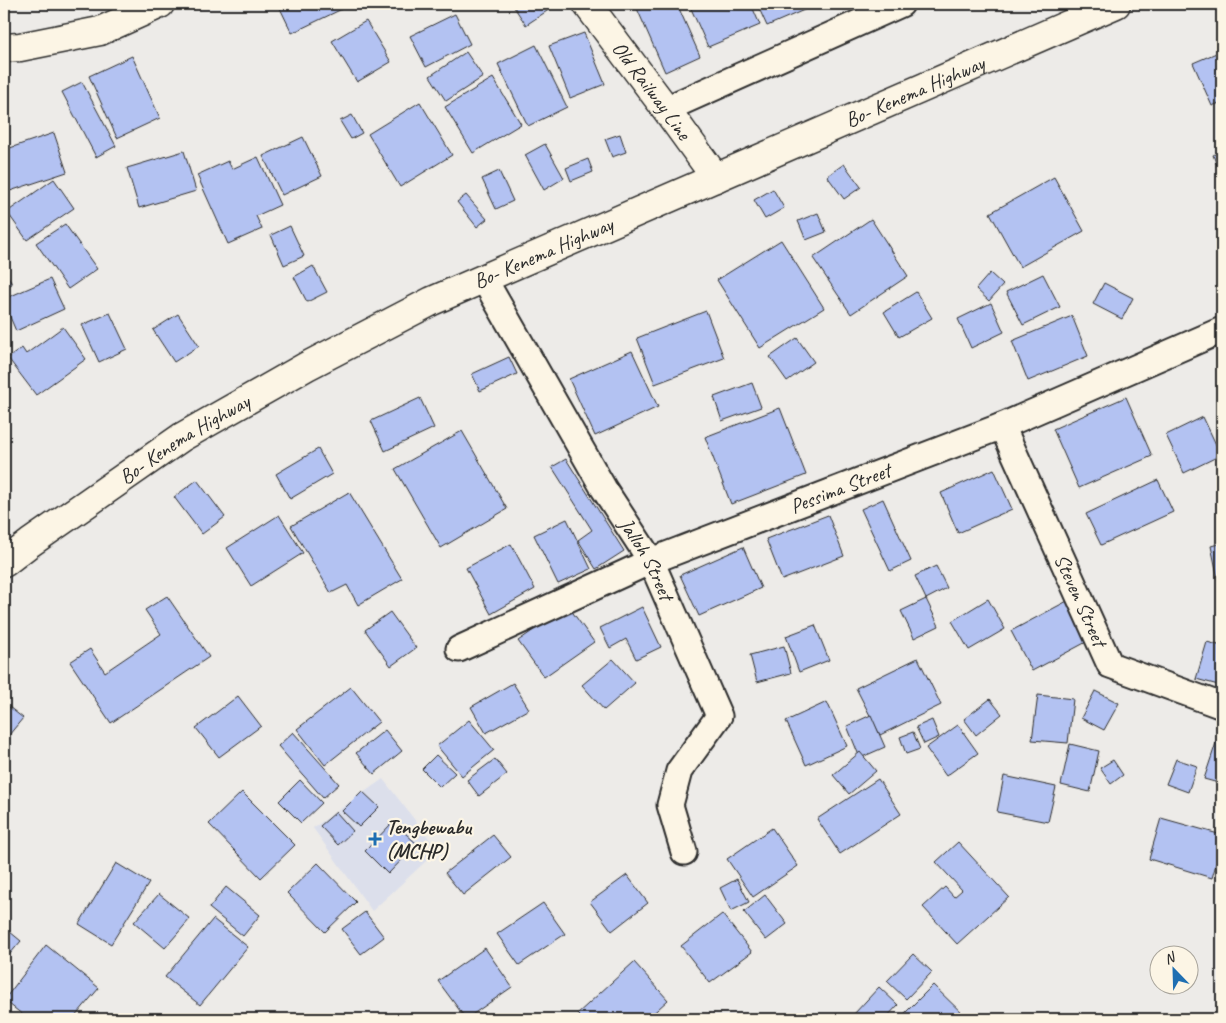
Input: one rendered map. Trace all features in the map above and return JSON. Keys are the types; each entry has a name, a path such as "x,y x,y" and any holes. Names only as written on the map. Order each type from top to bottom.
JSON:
{"main road":[{"path":"4,48 20,47 100,31 160,4"},
{"name":"Old Railway Line","path":"587,4 716,178"},
{"name":"Bo- Kenema Highway","path":"4,563 182,437 307,366 432,301 1116,4"}],"street":[{"path":"666,109 901,4"},
{"name":"Jalloh Street","path":"484,278 604,490 651,561 719,716 679,771 670,805 684,852"},
{"name":"Pessima Street","path":"459,649 651,561 1002,426 1138,365 1222,330"},
{"name":"Steven Street","path":"1002,426 1110,665 1222,706"}],"shaded area":[{"name":"Tengbewabu (MCHP)","path":"383,779 438,850 372,911 313,828"}],"building":[{"path":"278,4 340,4 342,9 292,33"},
{"path":"512,4 555,4 556,5 526,25"},
{"path":"635,4 677,4 700,56 665,72"},
{"path":"689,4 751,4 760,25 708,47"},
{"path":"757,4 818,4 767,26"},
{"path":"455,14 470,44 426,67 410,36"},
{"path":"366,21 391,62 357,82 332,41"},
{"path":"584,33 605,84 570,98 549,46"},
{"path":"536,45 567,107 528,126 498,64"},
{"path":"1221,51 1222,102 1212,106 1193,63"},
{"path":"466,52 483,77 446,101 430,76"},
{"path":"132,56 160,118 117,138 89,76"},
{"path":"493,78 521,124 473,153 445,107"},
{"path":"82,82 116,146 96,157 62,92"},
{"path":"420,102 452,155 400,187 368,134"},
{"path":"352,115 362,133 351,139 340,121"},
{"path":"54,133 67,172 4,193 4,150"},
{"path":"620,134 626,152 612,157 605,139"},
{"path":"303,137 322,176 282,195 263,156"},
{"path":"545,144 564,178 544,190 525,155"},
{"path":"184,151 196,191 139,208 127,168"},
{"path":"1222,151 1222,178 1213,155"},
{"path":"258,157 280,205 256,216 262,229 228,244 197,175 228,161 232,169"},
{"path":"588,159 593,172 571,181 566,168"},
{"path":"844,164 861,187 844,199 827,176"},
{"path":"499,171 513,201 496,209 482,179"},
{"path":"1054,177 1084,231 1020,267 990,213"},
{"path":"54,179 74,208 27,240 7,212"},
{"path":"773,189 784,208 765,219 754,200"},
{"path":"466,195 487,219 477,227 457,202"},
{"path":"818,213 826,232 806,240 798,221"},
{"path":"871,219 908,276 851,314 813,258"},
{"path":"65,224 97,269 68,289 36,243"},
{"path":"290,226 304,256 284,265 271,235"},
{"path":"781,240 824,308 760,348 717,280"},
{"path":"313,266 327,292 307,302 294,277"},
{"path":"4,269 12,284 4,288"},
{"path":"990,273 1003,285 989,301 976,289"},
{"path":"1043,274 1060,307 1023,325 1006,292"},
{"path":"50,279 64,309 16,331 4,299"},
{"path":"1104,283 1133,298 1122,319 1093,304"},
{"path":"916,292 932,318 899,337 884,312"},
{"path":"991,303 1004,332 971,348 958,319"},
{"path":"706,311 724,358 655,384 637,338"},
{"path":"110,313 127,349 99,362 82,325"},
{"path":"178,314 199,346 174,362 153,330"},
{"path":"1072,316 1088,356 1028,381 1012,341"},
{"path":"63,327 86,359 36,395 8,358 22,348 26,354"},
{"path":"797,338 814,362 787,381 770,357"},
{"path":"632,351 658,407 595,436 569,379"},
{"path":"509,357 517,374 480,391 472,374"},
{"path":"752,383 761,407 722,421 714,397"},
{"path":"1126,397 1152,456 1079,488 1053,429"},
{"path":"420,398 434,428 385,451 371,421"},
{"path":"780,408 806,475 731,504 705,437"},
{"path":"1203,417 1221,455 1184,473 1166,435"},
{"path":"462,431 507,509 441,548 395,469"},
{"path":"318,449 332,474 290,499 276,474"},
{"path":"566,459 624,551 596,569 578,540 592,530 552,467"},
{"path":"994,469 1012,509 958,533 941,493"},
{"path":"197,480 225,517 202,534 174,497"},
{"path":"1158,480 1173,512 1101,545 1086,514"},
{"path":"349,492 402,579 358,605 347,585 331,593 291,526"},
{"path":"883,499 911,561 890,571 861,509"},
{"path":"279,515 303,553 251,586 227,548"},
{"path":"828,515 844,556 782,580 766,539"},
{"path":"567,519 591,569 558,584 534,535"},
{"path":"1222,543 1222,578 1218,579 1211,546"},
{"path":"511,544 535,589 491,614 466,568"},
{"path":"743,547 761,588 699,616 680,575"},
{"path":"936,566 947,588 926,599 915,576"},
{"path":"167,596 209,657 111,723 70,662 90,649 105,672 161,634 145,610"},
{"path":"926,599 939,626 914,638 901,611"},
{"path":"988,599 1005,629 969,650 952,621"},
{"path":"1071,599 1092,639 1032,671 1011,631"},
{"path":"568,606 594,642 544,677 518,641"},
{"path":"642,607 661,647 636,659 626,639 610,648 600,628"},
{"path":"390,612 416,648 391,666 365,630"},
{"path":"815,625 829,660 799,672 786,636"},
{"path":"1207,642 1222,646 1222,686 1196,679"},
{"path":"784,646 791,673 757,682 750,655"},
{"path":"918,658 941,705 880,735 856,688"},
{"path":"613,659 635,683 604,710 582,685"},
{"path":"513,683 529,709 486,733 471,707"},
{"path":"351,687 379,722 325,765 297,729"},
{"path":"1095,691 1119,703 1104,730 1081,718"},
{"path":"1038,695 1073,699 1068,743 1032,740"},
{"path":"238,696 261,726 219,757 196,728"},
{"path":"990,699 1002,714 976,735 964,719"},
{"path":"827,702 847,746 806,765 786,721"},
{"path":"4,703 23,718 4,741"},
{"path":"871,715 885,747 860,758 847,726"},
{"path":"469,720 494,750 462,776 437,746"},
{"path":"932,720 939,737 924,744 916,727"},
{"path":"958,725 978,753 946,776 926,748"},
{"path":"385,730 402,751 374,774 356,753"},
{"path":"293,732 339,784 323,798 278,746"},
{"path":"913,732 920,749 906,754 900,737"},
{"path":"1219,734 1222,735 1222,784 1204,779"},
{"path":"1070,744 1099,751 1090,792 1061,785"},
{"path":"860,752 876,771 849,794 833,775"},
{"path":"436,755 455,773 440,787 422,769"},
{"path":"495,759 507,774 479,796 467,780"},
{"path":"1176,759 1197,766 1188,792 1166,784"},
{"path":"1113,760 1123,775 1111,784 1100,768"},
{"path":"1004,776 1056,787 1048,822 997,812"},
{"path":"878,779 901,814 840,854 817,819"},
{"path":"300,780 322,803 301,823 279,801"},
{"path":"362,791 379,807 359,827 342,811"},
{"path":"242,792 295,845 261,878 209,824"},
{"path":"336,812 353,831 338,845 320,826"},
{"path":"1161,818 1222,835 1222,844 1212,878 1149,859"},
{"path":"393,822 417,844 388,874 365,851"},
{"path":"772,828 798,866 753,897 727,859"},
{"path":"493,835 511,857 463,895 445,873"},
{"path":"958,842 1009,897 957,944 923,907 945,887 954,897 962,890 936,862"},
{"path":"116,863 149,883 111,944 79,924"},
{"path":"318,863 356,902 325,932 287,893"},
{"path":"627,875 648,903 612,931 590,902"},
{"path":"737,879 749,902 731,911 720,888"},
{"path":"226,887 260,915 243,936 209,908"},
{"path":"159,894 190,919 165,948 134,922"},
{"path":"765,895 787,924 766,940 744,912"},
{"path":"543,903 565,934 519,965 497,934"},
{"path":"365,912 384,937 361,954 342,929"},
{"path":"722,914 752,952 710,983 681,946"},
{"path":"213,919 248,947 200,1005 165,977"},
{"path":"4,927 21,941 4,961"},
{"path":"46,945 99,988 73,1019 28,1019 4,1000"},
{"path":"485,948 512,987 466,1019 438,981"},
{"path":"913,954 932,972 906,999 887,981"},
{"path":"634,962 668,1000 647,1019 582,1019 577,1014"},
{"path":"933,985 968,1019 899,1019"},
{"path":"879,987 898,1005 885,1019 859,1019 854,1014"}],"place":[{"name":"Tengbewabu (MCHP)","path":"375,839"}]}
